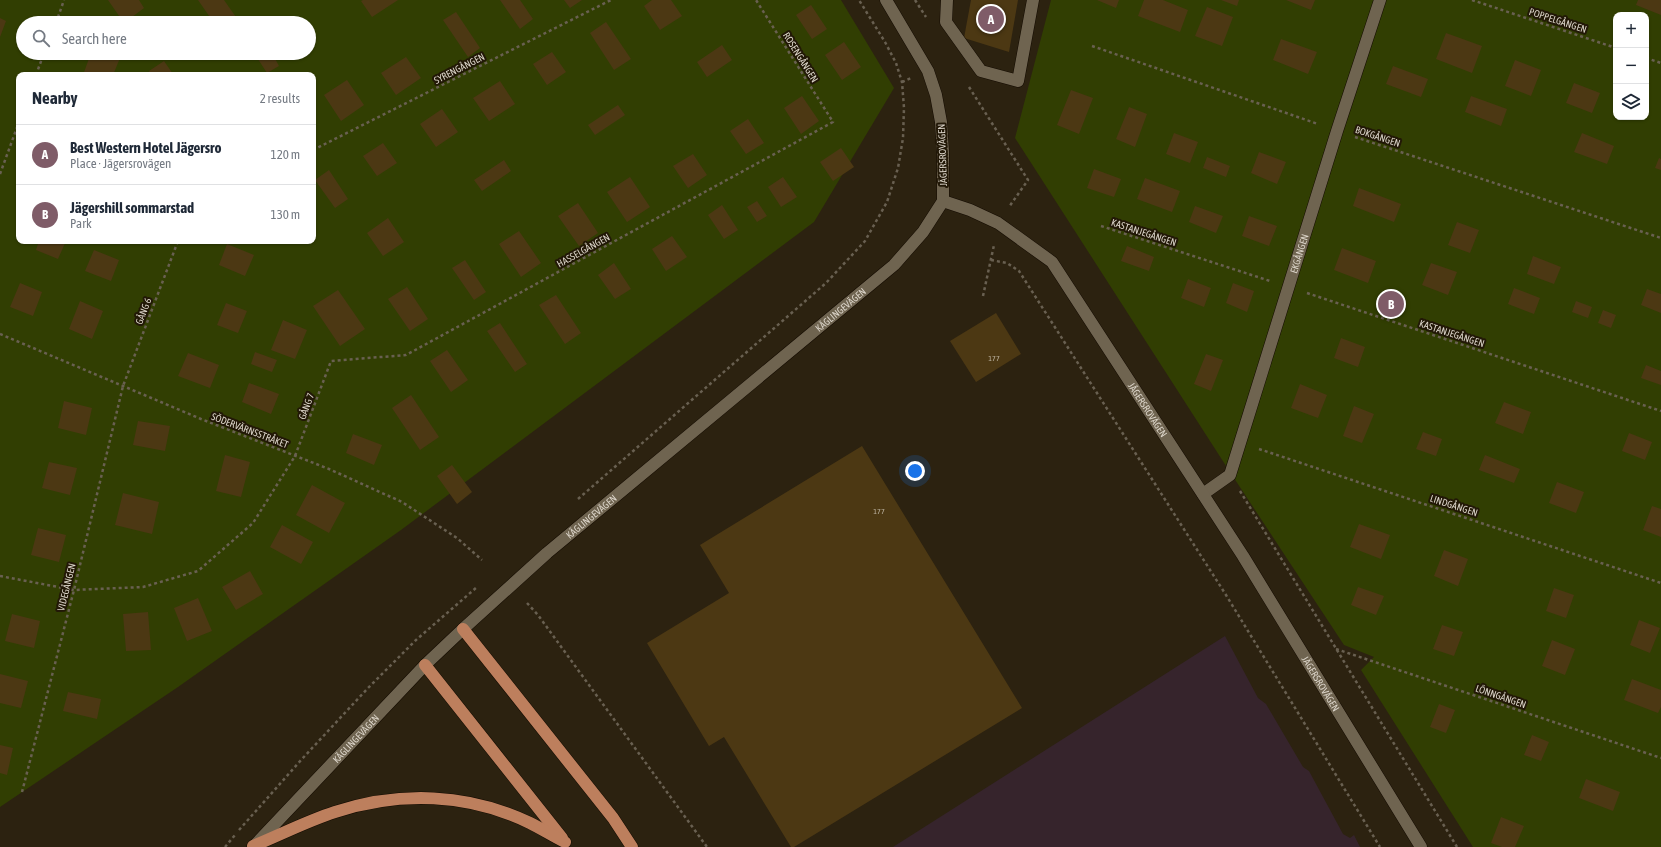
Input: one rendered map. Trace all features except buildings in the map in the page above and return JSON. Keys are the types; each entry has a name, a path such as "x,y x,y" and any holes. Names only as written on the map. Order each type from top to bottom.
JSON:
{"highway":[{"path":"463,629 613,818 632,847"},
{"path":"425,665 567,845"},
{"path":"253,847 334,812 369,803 410,797 450,799 489,808 530,823 567,845"}],"main road":[{"name":"JÄGERSROVÄGEN","path":"886,0 928,71 936,95 941,122 943,201 970,210 998,223 1052,262 1243,556 1420,847"},
{"path":"947,0 946,22 981,71 1018,81 1034,0"},
{"name":"EKGÅNGEN","path":"1230,475 1337,131 1380,0"},
{"name":"KÄGLINGEVÄGEN","path":"253,847 425,665 463,629 554,548 894,265 923,232 943,201"},
{"path":"1203,494 1230,475"}],"path":[{"path":"58,16 64,0"},
{"name":"SYRENGÅNGEN","path":"316,148 611,0"},
{"name":"ROSENGÅNGEN","path":"756,0 833,122"},
{"path":"572,504 826,283 869,234 887,202 898,168 904,108 902,82 896,63 859,0"},
{"name":"POPPELGÅNGEN","path":"1472,0 1613,47"},
{"name":"BOKGÅNGEN","path":"1092,46 1337,131 1661,238"},
{"path":"1649,59 1661,63"},
{"path":"37,72 41,60"},
{"path":"968,85 1028,180 998,223 983,296"},
{"name":"HASSELGÅNGEN","path":"331,361 406,355 833,122"},
{"path":"0,174 16,130"},
{"name":"KASTANJEGÅNGEN","path":"1101,226 1661,411"},
{"name":"GÅNG 6","path":"123,386 177,244"},
{"path":"991,260 1007,263 1019,270 1226,595 1380,847"},
{"name":"SÖDERVÄRNSSTRÅKET","path":"0,334 201,419 329,469 402,502 457,538 482,560"},
{"name":"GÅNG 7","path":"0,576 74,590 143,587 198,571 253,523 295,456 331,361"},
{"name":"VIDEGÅNGEN","path":"22,792 74,590 123,386"},
{"name":"LINDGÅNGEN","path":"1241,443 1661,583"},
{"path":"1230,475 1457,847"},
{"path":"224,847 297,764 368,688 416,640 482,583"},
{"path":"528,603 706,847"},
{"name":"LÖNNGÅNGEN","path":"1335,649 1661,758"}],"shaded area":[{"path":"1225,636 1258,698 1266,704 1303,767 1309,771 1343,834 1350,838 1354,835 1360,847 893,847"}],"green space":[{"path":"0,0 841,0 894,88 814,222 401,530 178,687 0,807"},
{"path":"1051,0 1661,0 1661,847 1473,847 1361,670 1374,657 1344,645 1228,469 1015,138"}],"place":[{"name":"Best Western Hotel Jägersro","path":"991,19"},
{"name":"Jägershill sommarstad","path":"1391,304"}]}
